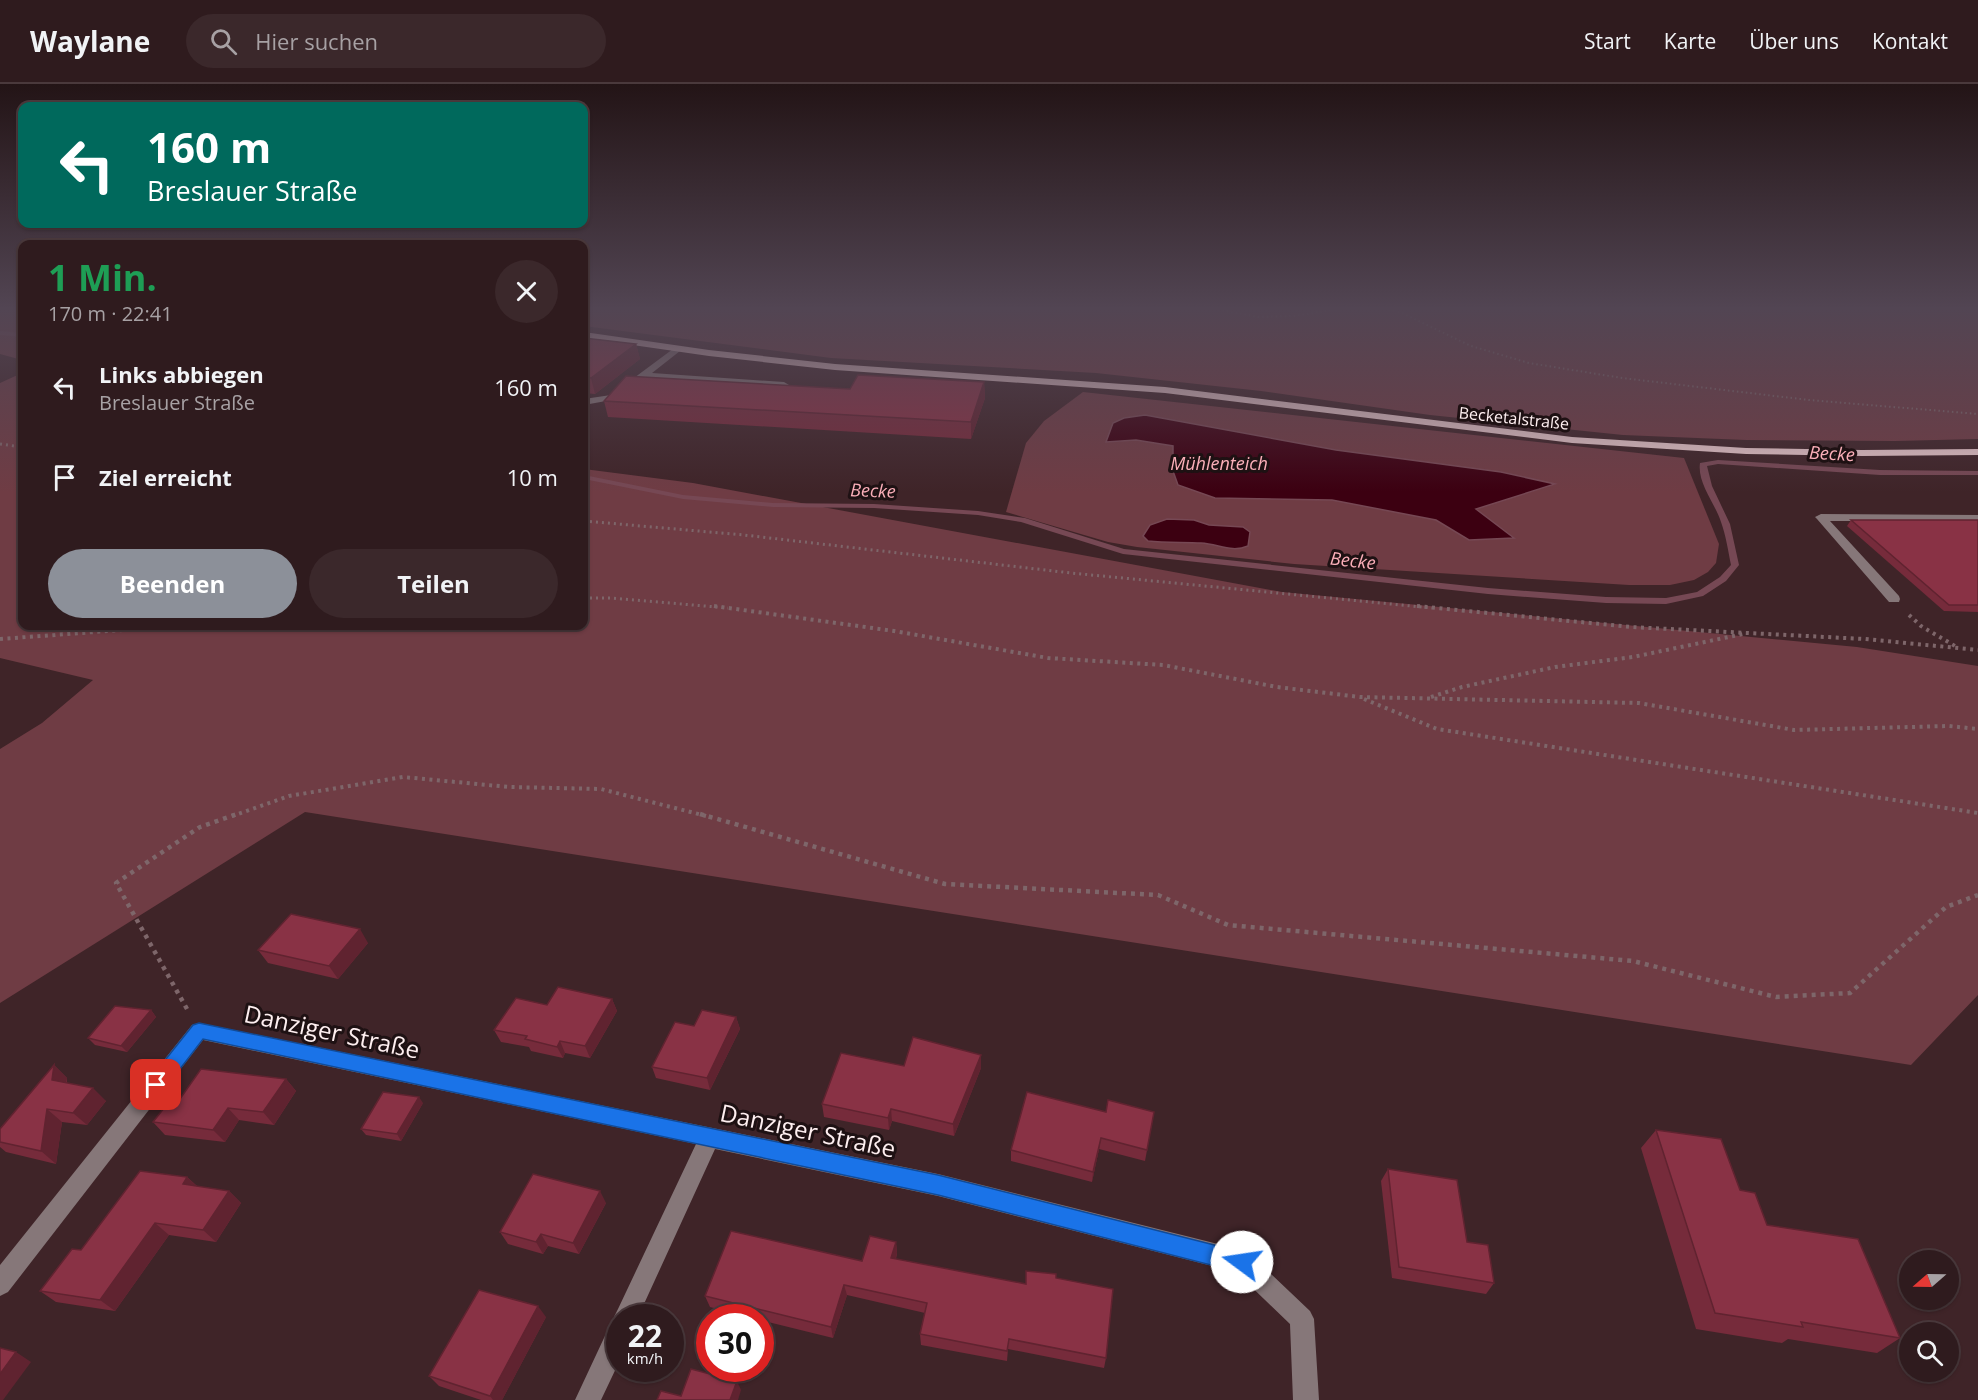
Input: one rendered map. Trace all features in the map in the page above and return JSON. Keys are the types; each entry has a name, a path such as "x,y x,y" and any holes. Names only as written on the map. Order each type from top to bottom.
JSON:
{"main road":[{"name":"Becketalstraße","path":"878,369 1043,379 1164,390 1515,434 1628,444 1787,453 1978,452"}],"street":[{"path":"588,401 614,397 650,369"},
{"path":"643,375 798,387"},
{"path":"1894,599 1821,517 1978,518"},
{"path":"0,1284 199,1031"},
{"name":"Danziger Straße","path":"199,1031 938,1185 1242,1262 1302,1318 1306,1400"},
{"path":"633,1304 710,1137"},
{"path":"588,1400 606,1362"}],"path":[{"path":"1569,369 1809,400 1978,414"},
{"path":"0,444 18,446"},
{"path":"588,521 744,536 1071,573 1631,627 1865,639 1978,650"},
{"path":"588,598 722,607 894,631 1048,658 1163,665 1277,687 1360,698 1639,703 1794,730 1948,726 1978,729"},
{"path":"1894,599 1918,625 1958,648"},
{"path":"0,639 122,630"},
{"path":"1426,699 1462,687 1543,670 1633,657 1750,632"},
{"path":"1360,698 1437,729 1978,813"},
{"path":"199,1031 116,884 200,827 289,796 403,777 509,787 601,789 762,830 945,884 1158,895 1228,925 1633,961 1776,997 1850,993 1946,907 1978,896"}],"shaded area":[{"path":"1033,369 1978,369 1978,439 1746,440 1623,435 1430,415 1261,391 1096,373"},
{"path":"18,375 18,630 588,630 588,470 693,483 1282,592 1857,647 1978,666 1978,995 1911,1065 305,812 0,1003 0,749 42,723 93,680 0,658 0,383"},
{"path":"1083,392 1684,458 1719,544 1716,563 1708,572 1694,580 1670,585 1629,585 1294,564 1108,542 1006,512 1026,443 1044,421"}],"water":[{"name":"Mühlenteich","path":"1145,415 1336,450 1501,472 1555,484 1476,509 1514,538 1469,540 1436,520 1332,500 1215,498 1178,485 1173,471 1173,446 1136,440 1106,442 1113,423 1124,418"},
{"path":"1167,519 1194,520 1209,525 1243,527 1250,532 1248,546 1236,549 1201,543 1148,541 1143,536 1150,525"}],"building":[{"path":"588,369 602,369 591,378 588,378"},
{"path":"858,375 984,382 971,422 604,401 626,376 850,389"},
{"path":"1851,520 1978,520 1978,605 1949,605"},
{"path":"291,914 360,929 329,966 258,950"},
{"path":"558,987 612,999 585,1046 560,1041 557,1047 525,1039 527,1036 494,1030 516,998 547,1005"},
{"path":"115,1006 151,1010 121,1046 88,1038"},
{"path":"702,1010 736,1017 707,1078 652,1067 675,1022 694,1026"},
{"path":"913,1037 981,1055 953,1124 891,1109 888,1118 822,1104 841,1053 904,1066"},
{"path":"54,1065 52,1080 93,1088 73,1113 47,1109 41,1151 0,1142 0,1129"},
{"path":"201,1069 286,1079 263,1112 228,1108 213,1130 153,1122 172,1098 180,1099"},
{"path":"383,1092 419,1097 397,1134 361,1129"},
{"path":"1027,1092 1106,1112 1108,1100 1154,1112 1147,1150 1101,1138 1093,1172 1011,1150"},
{"path":"1656,1130 1721,1139 1740,1190 1755,1193 1767,1225 1858,1239 1899,1338 1801,1322 1803,1327 1715,1313"},
{"path":"1388,1169 1457,1180 1467,1242 1488,1245 1494,1283 1399,1267"},
{"path":"140,1171 187,1177 183,1184 229,1191 203,1230 155,1223 100,1300 40,1291 72,1249 81,1250"},
{"path":"533,1174 600,1191 573,1243 541,1234 536,1242 500,1232"},
{"path":"731,1231 862,1261 870,1236 896,1242 891,1258 1026,1284 1026,1271 1056,1274 1056,1278 1113,1289 1106,1358 1009,1339 1007,1351 920,1334 927,1303 844,1285 831,1327 774,1313 774,1304 738,1304 705,1296"},
{"path":"479,1290 538,1306 490,1396 429,1376"},
{"path":"0,1348 16,1352 0,1374"},
{"path":"691,1369 696,1370 696,1382 737,1382 730,1400 657,1400 661,1391 681,1396"}],"waterway":[{"name":"Becke","path":"588,478 683,497 773,505 874,506 978,513 1022,520 1123,551 1488,591 1606,600 1666,601 1700,594 1723,579 1735,565 1726,524 1708,486 1703,465 1718,462 1880,472 1978,473"}],"route":[{"path":"156,1085 199,1031 938,1185 1242,1262"}]}
